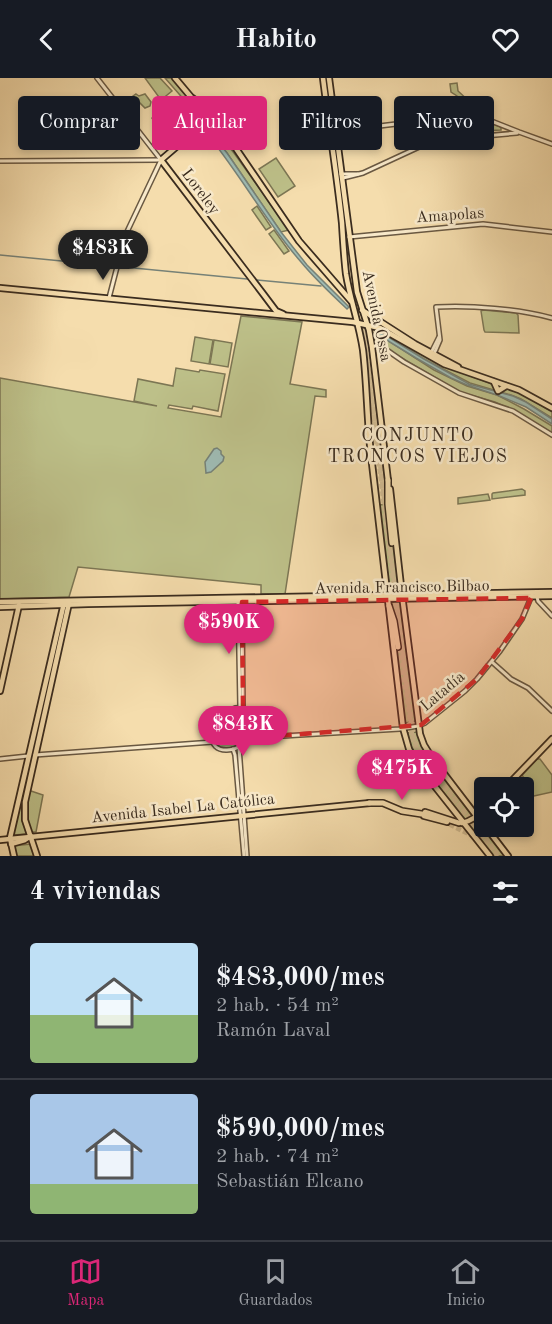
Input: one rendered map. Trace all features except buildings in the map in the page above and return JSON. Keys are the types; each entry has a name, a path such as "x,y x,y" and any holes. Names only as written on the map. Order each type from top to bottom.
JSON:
{"highway":[{"path":"388,480 392,543"},
{"path":"388,601 398,647"},
{"path":"369,803 383,803 402,811 428,815"}],"main road":[{"path":"175,78 190,96"},
{"name":"Avenida Ossa","path":"323,78 326,96"},
{"name":"Avenida Ossa","path":"329,78 330,96"},
{"path":"161,160 173,150"},
{"path":"236,150 299,241 352,302 431,354"},
{"name":"Avenida Ossa","path":"334,150 335,177 350,237 357,292 371,339 418,726 426,750 474,813"},
{"name":"Avenida Ossa","path":"336,150 345,223 346,275 361,334 368,428 403,728 409,749 418,765 461,823 490,856"},
{"name":"Loreley","path":"161,160 276,311 288,316"},
{"path":"334,282 340,284 346,275"},
{"path":"0,288 358,322 380,328 466,371 525,392 552,408"},
{"path":"344,321 355,326 361,334"},
{"path":"371,339 374,330 380,328"},
{"name":"Avenida Francisco Bilbao","path":"534,596 542,593 552,594"},
{"name":"Avenida Francisco Bilbao","path":"240,600 388,601 402,597 552,594"},
{"path":"306,602 313,596"},
{"name":"Avenida Francisco Bilbao","path":"0,602 20,604 240,600 313,596 388,601"},
{"path":"14,856 10,841 67,603"},
{"path":"0,691 20,604"},
{"name":"Avenida Francisco Bilbao","path":"0,607 20,604"},
{"path":"516,777 552,739"},
{"path":"32,756 24,808 25,820 37,856"},
{"name":"Avenida Isabel La Católica","path":"10,841 26,840 31,836 386,802 407,810 432,813 461,823"},
{"path":"461,823 474,818"},
{"path":"471,833 474,822"},
{"name":"Avenida Ossa","path":"493,837 508,856"},
{"path":"0,840 10,841"}],"street":[{"name":"Loreley","path":"97,78 161,160"},
{"path":"382,126 474,116 552,144"},
{"path":"335,177 360,174 430,142 519,132"},
{"path":"0,161 161,160 125,236 109,298"},
{"name":"Amapolas","path":"350,237 483,224 552,232"},
{"path":"431,354 440,341 436,307 522,312 552,318"},
{"path":"372,347 378,345 459,393 513,411 552,435"},
{"path":"534,596 552,616"},
{"name":"Latadía","path":"249,738 403,728 425,723 465,692 492,662 522,619 534,596"},
{"path":"240,600 242,708"},
{"path":"492,662 511,679 528,688 552,711"},
{"path":"242,708 251,712 255,718 254,728 249,738 233,749 221,749 213,742 212,733 218,719 227,711 242,708"},
{"path":"0,759 213,742"},
{"path":"238,747 245,856"},
{"path":"233,749 242,815"}],"highlighted area":[{"path":"531,598 522,619 477,679 421,725 249,738 255,724 251,712 243,708 242,602"}],"green space":[{"path":"145,78 160,78 172,91 166,96 158,96"},
{"path":"165,78 172,78 187,96 181,96"},
{"path":"457,83 458,91 463,96 457,96 451,92 450,84"},
{"path":"145,94 151,102 150,106 145,108 140,103 139,96"},
{"path":"494,124 501,127 501,130 494,130"},
{"path":"225,150 232,150 234,153 289,230 281,232"},
{"path":"276,158 295,186 278,197 259,169"},
{"path":"257,206 271,227 266,230 252,210"},
{"path":"274,230 289,251 284,254 269,234"},
{"path":"481,311 516,313 519,333 485,332"},
{"path":"241,316 302,322 290,384 326,390 326,397 315,396 285,594 261,594 261,585 78,567 69,597 0,599 0,378 157,406 134,401 138,379 173,386 176,368 225,374 218,411 193,406 192,409 169,405 168,408 221,417"},
{"path":"378,329 444,366 532,400 552,412 552,418 521,399 470,383 424,359 377,330 375,332 434,370 467,386 497,395 524,409 552,426 552,433 495,402 460,392 375,344 374,333 376,330"},
{"path":"195,337 213,340 209,364 191,361"},
{"path":"214,340 232,343 228,367 210,364"},
{"path":"522,489 525,495 492,499 493,493"},
{"path":"488,494 490,500 458,504 458,498"},
{"path":"389,504 399,593 390,592 379,505"},
{"path":"391,602 401,603 416,721 405,723"},
{"path":"64,609 66,609 22,802 22,820 27,834 13,835"},
{"path":"238,710 246,712 251,717 250,730 240,743 233,747 220,747 214,738 216,726 225,716"},
{"path":"417,732 428,756 474,815 474,833 419,762 413,753 407,733"},
{"path":"537,759 540,759 552,775 552,792 534,796 534,777 522,775"},
{"path":"28,790 43,795 36,832 30,832 29,827"},
{"path":"477,837 491,837 506,856 492,856"},
{"path":"31,844 34,856 16,856 13,846"}],"water":[{"path":"219,150 225,150 281,232 307,265 349,307 347,309 288,246"},
{"path":"377,330 469,384 513,396 526,402 552,419 552,424 526,407 451,378 375,333"},
{"path":"217,448 224,457 223,461 211,472 206,473 205,462"}],"waterway":[{"path":"0,255 247,279"},
{"path":"257,280 321,286"}],"tunnel":[{"path":"498,856 426,764 417,749 412,737 363,329 413,736 427,763 499,856"},
{"path":"398,648 398,667 403,689"},
{"path":"443,821 474,836"}],"district":[{"name":"CONJUNTO TRONCOS VIEJOS","path":"418,446"}]}
